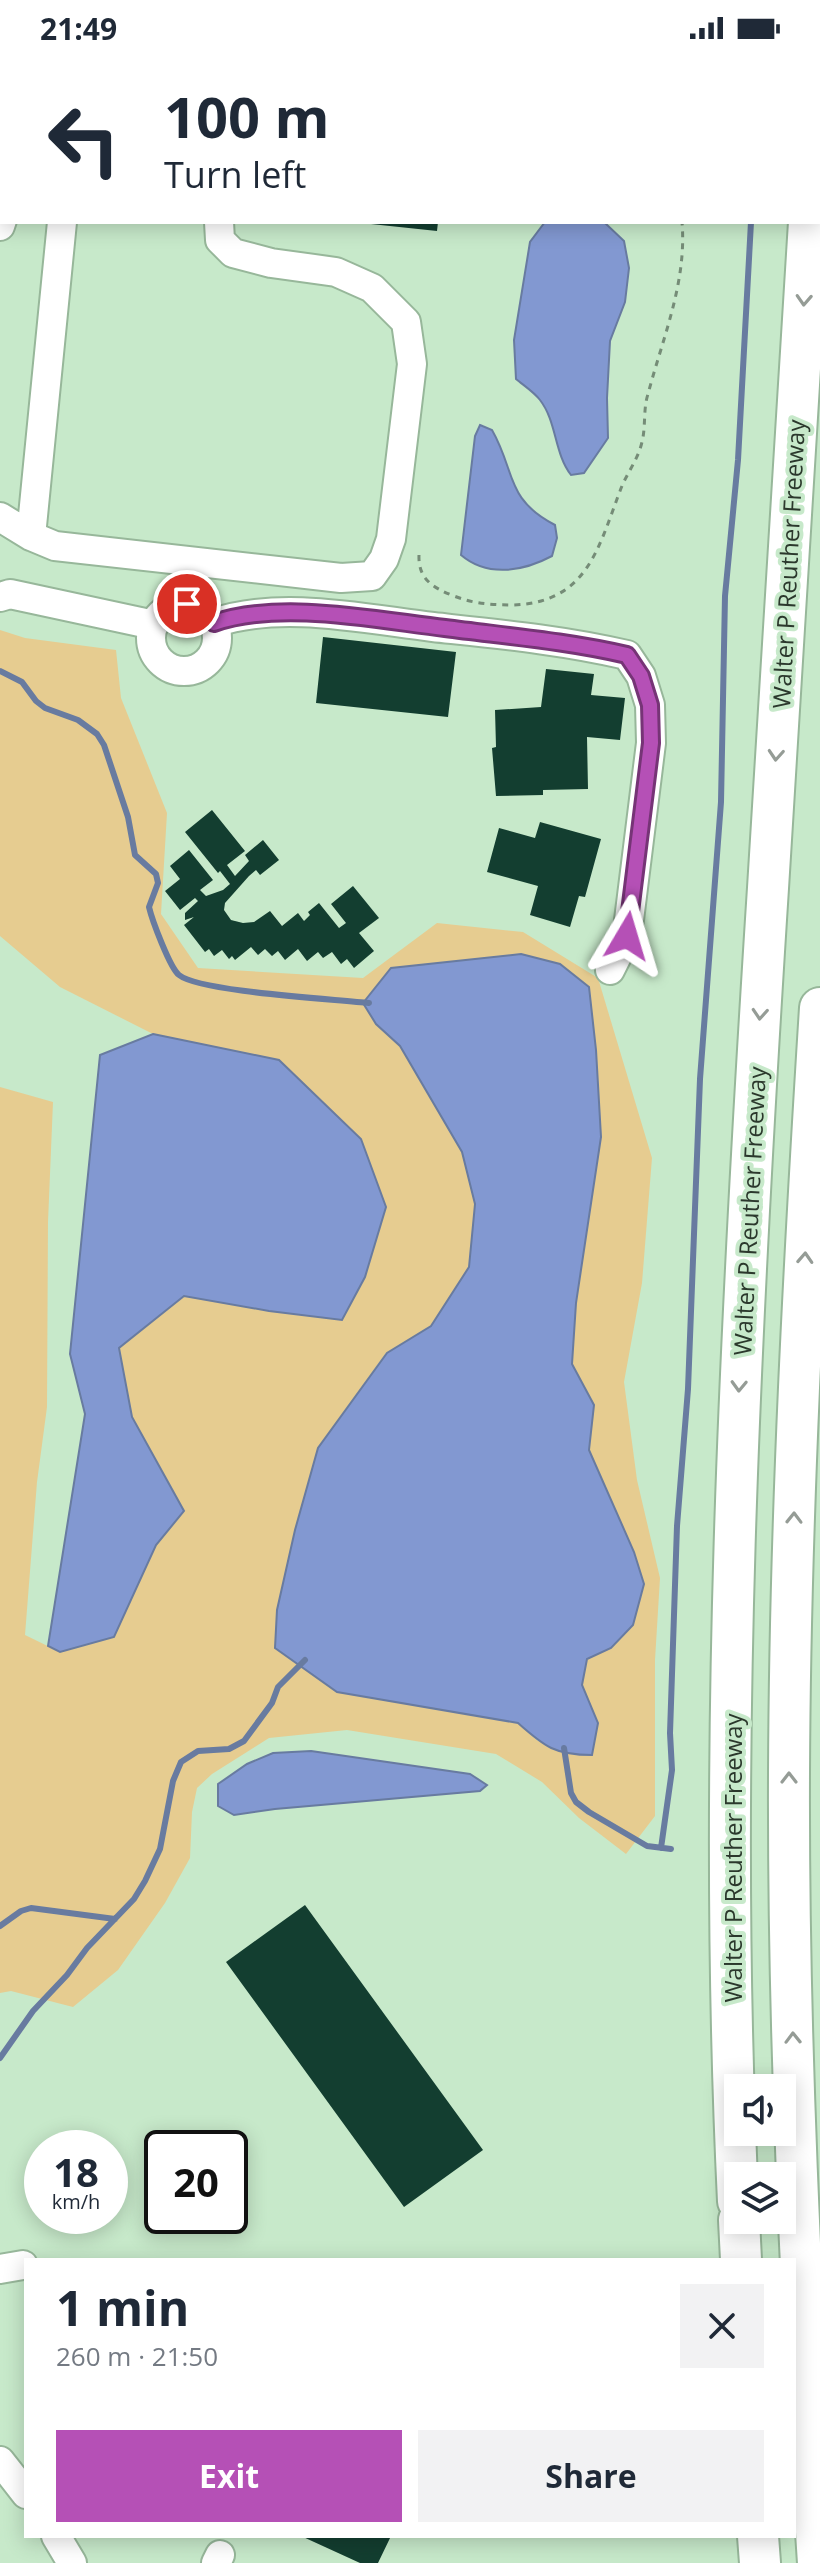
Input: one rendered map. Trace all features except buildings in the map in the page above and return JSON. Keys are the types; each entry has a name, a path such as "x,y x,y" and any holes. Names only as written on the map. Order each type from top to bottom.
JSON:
{"highway":[{"name":"Walter P Reuther Freeway","path":"737,2162 730,1845 739,1383 809,224"},
{"path":"818,2563 796,2169 789,1773 796,1449 820,1008"},
{"path":"740,2234 741,2258"},
{"path":"758,2538 760,2563"}],"street":[{"path":"31,536 62,224"},
{"path":"0,517 55,546 341,578 372,576 384,559 391,539 412,364 406,322 372,288 336,272 271,263 233,253 220,240 219,224"},
{"path":"0,597 10,594 154,625"},
{"path":"187,604 198,607 214,623 217,633 213,653 207,662 188,671 178,670 160,660 151,640 154,625 165,610 187,604"},
{"path":"214,623 240,614 254,613 341,616 579,644 627,655 641,676 650,705 651,743 627,936 610,970"},
{"path":"0,2461 24,2491"},
{"path":"57,2538 72,2563"}],"path":[{"path":"419,555 418,569 426,581 440,591 488,605 539,603 561,594 587,570 599,549 624,478 639,455 644,438 646,397 668,332 677,290 684,241 682,224"}],"shaded area":[{"path":"0,630 25,638 116,650 121,698 167,813 161,914 198,968 363,978 437,923 523,932 598,978 652,1158 642,1283 624,1382 637,1480 660,1578 655,1660 655,1816 626,1854 579,1818 542,1782 496,1754 347,1730 269,1738 212,1774 197,1788 192,1812 190,1858 165,1903 118,1970 73,2007 11,1991 0,1993 0,1087 53,1102 48,1222 47,1407 37,1482 25,1635 60,1652 114,1637 156,1545 184,1511 132,1417 118,1348 184,1296 342,1320 279,1060 153,1034 60,987 0,936","holes":["521,954 589,987 601,1137 576,1303 572,1364 594,1405 589,1449 634,1552 611,1648 587,1659 582,1685 598,1724 538,1741 518,1723 337,1692 277,1610 318,1448 386,1353 431,1326 469,1267 475,1204 462,1152 400,1046 391,968"]}],"water":[{"path":"544,224 606,224 624,241 629,268 625,302 610,341 608,438 584,473 571,475 561,457 546,409 535,394 516,379 514,340 530,242"},
{"path":"480,425 492,430 519,495 539,515 555,525 557,538 552,556 506,570 483,567 461,555 475,436"},
{"path":"521,954 560,964 589,987 601,1137 576,1303 572,1364 594,1405 589,1450 634,1552 644,1584 633,1625 611,1648 587,1659 582,1685 598,1723 592,1755 551,1748 518,1723 337,1692 275,1648 277,1610 318,1448 387,1353 431,1326 469,1267 475,1204 462,1152 400,1046 376,1024 363,1003 391,968"},
{"path":"153,1034 279,1060 361,1139 386,1207 365,1277 342,1320 184,1296 119,1348 132,1417 184,1511 156,1545 114,1637 60,1652 48,1646 85,1414 70,1354 100,1055"},
{"path":"311,1751 470,1774 487,1785 480,1791 234,1815 218,1806 218,1784 247,1764 273,1753"}],"waterway":[{"path":"661,1848 672,1770 670,1733 677,1526 688,1389 700,1079 721,802 725,596 738,460 751,224"},
{"path":"0,671 22,682 45,708 78,720 97,734 104,745 128,817 135,855 156,874 158,883 149,907 166,954 179,975 192,981 239,990 369,1003"},
{"path":"0,2058 33,2011 134,1899 160,1849 173,1781 181,1762 198,1751 229,1749 244,1741 272,1703 278,1687 305,1660"},
{"path":"564,1748 571,1793 576,1802 647,1846 671,1849"},
{"path":"0,1926 21,1911 31,1908 115,1919"}],"route":[{"path":"187,604 198,607 214,623 240,614 341,616 579,644 627,655 641,676 650,705 651,743 627,936"}]}
